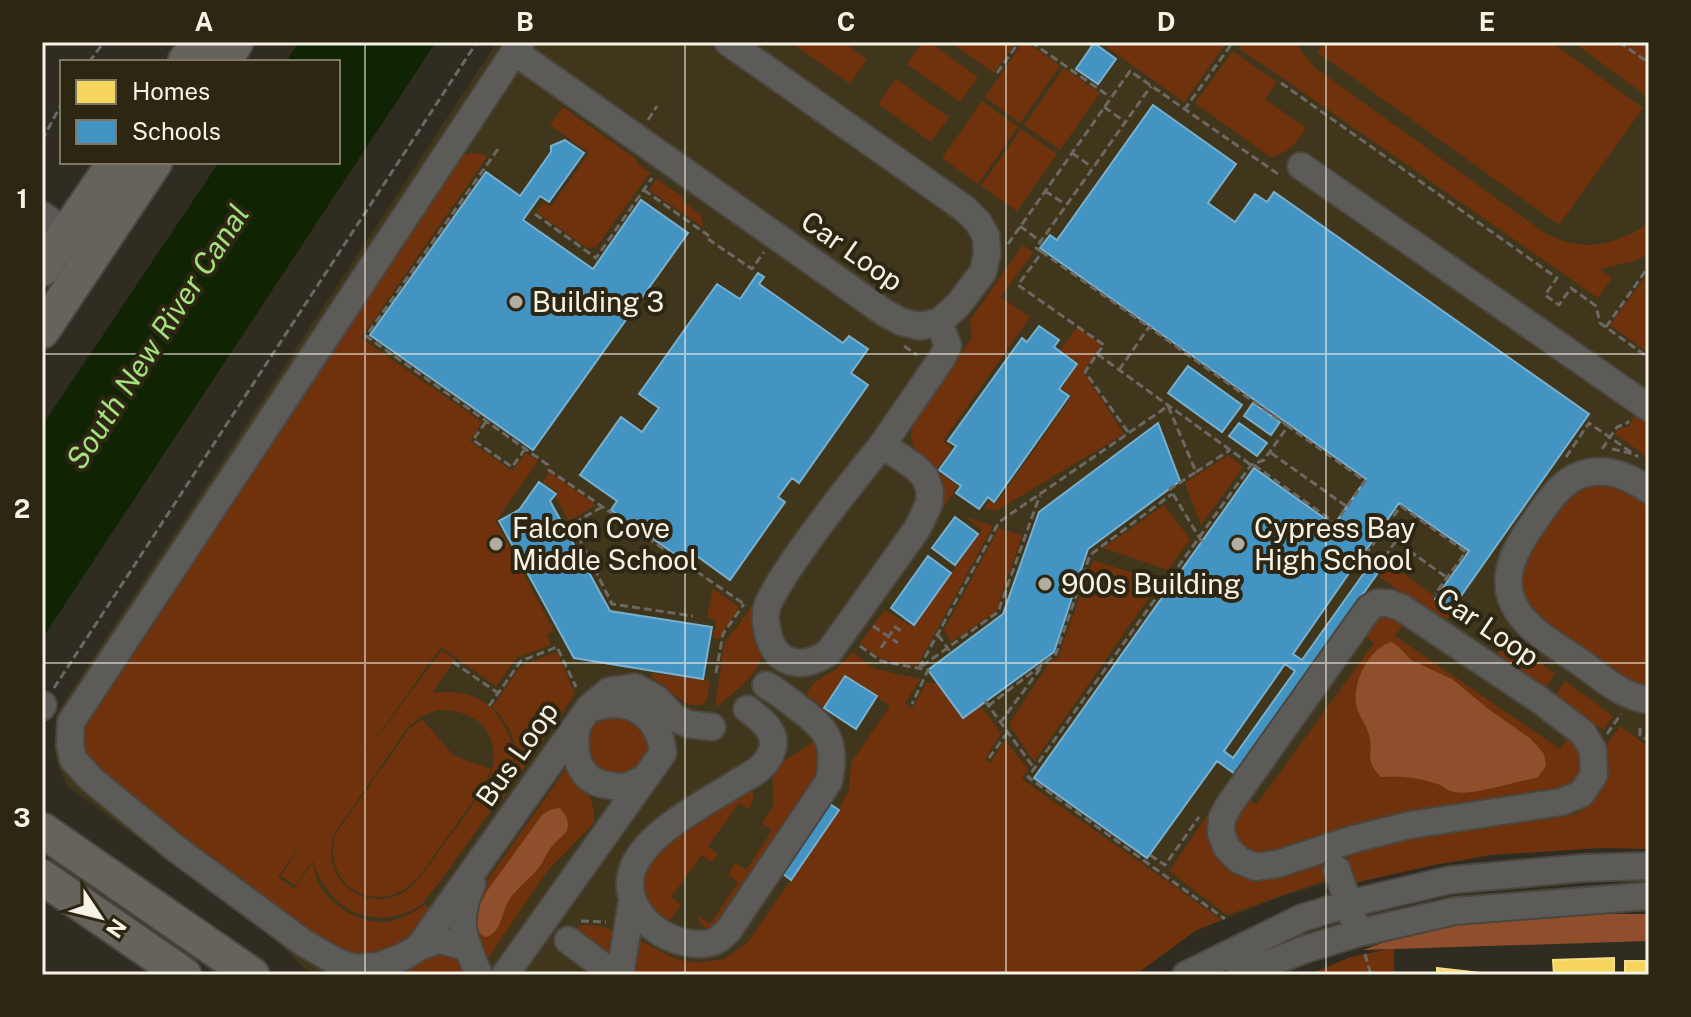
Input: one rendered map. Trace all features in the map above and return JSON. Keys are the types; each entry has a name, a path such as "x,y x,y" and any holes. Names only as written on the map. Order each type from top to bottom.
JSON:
{"main road":[{"path":"186,60 199,42"},
{"path":"224,60 236,42"},
{"path":"42,269 54,224 113,164"},
{"path":"42,331 154,164"},
{"path":"42,830 252,975"},
{"path":"42,877 184,975"}],"street":[{"path":"728,42 965,209 986,236 987,254 983,272 958,305 939,322 948,346 942,358 882,445 784,576 767,607 770,645 782,658 792,662 808,662 818,660 829,652 917,529 929,504 930,491 925,477 882,445"},
{"path":"468,947 439,940 379,966 354,968 335,961 304,943 175,848 91,779 73,759 71,722 518,47"},
{"name":"Car Loop","path":"518,47 885,313 902,322 920,326 939,322"},
{"path":"1301,166 1645,406"},
{"path":"54,224 94,253"},
{"path":"1649,490 1635,480 1618,474 1574,467 1565,484 1553,495 1519,543 1511,562 1509,579 1510,595 1518,613 1535,629 1623,692 1649,700"},
{"name":"Car Loop","path":"1377,603 1402,608 1541,701 1583,733 1593,750 1594,775 1581,794 1561,802 1410,825 1354,839 1277,864 1256,867 1239,860 1227,848 1221,833 1222,818 1369,608 1377,603"},
{"path":"505,975 663,753 747,709 782,658"},
{"path":"632,901 657,930 673,939 700,944 717,940 728,931 829,781 833,761 831,745 824,730 810,716 766,685"},
{"path":"644,779 623,788 598,784 584,772 576,757 574,742 581,707 609,691 635,687 657,699 675,718 688,724 712,727"},
{"name":"Bus Loop","path":"419,947 484,855 581,707 627,704 642,712 656,730 663,753"},
{"path":"568,940 617,975 632,901 629,886 631,870 639,855 676,821 763,766 773,751 769,727 747,709"},
{"path":"585,862 598,838 603,815 598,784"},
{"path":"1354,839 1341,857 1337,870 1361,941"},
{"path":"479,975 462,931 464,902 484,855"},
{"path":"1298,857 1316,858 1337,870"},
{"path":"1186,975 1302,918 1348,904 1450,880 1583,868 1649,866"},
{"path":"1240,975 1303,950 1361,941 1455,911 1649,896"}],"path":[{"path":"90,60 104,42"},
{"path":"43,706 477,42"},
{"path":"997,73 1019,42"},
{"path":"1031,42 1111,98"},
{"path":"1184,110 1233,42"},
{"path":"1619,42 1649,63"},
{"path":"983,272 1007,246 1130,71 1278,174 1301,166"},
{"path":"1281,83 1557,278 1545,295 1559,305 1571,288 1596,306 1600,323 1649,358"},
{"path":"1097,354 1335,523 1365,481 1036,248 1151,86"},
{"path":"42,140 60,107"},
{"path":"1104,107 1125,122"},
{"path":"498,149 366,336 548,465 549,470 744,604 723,634 716,673"},
{"path":"1072,153 1093,168"},
{"path":"535,214 596,258 657,171"},
{"path":"644,190 752,269 766,249"},
{"path":"1045,191 1066,205"},
{"path":"1020,226 1041,241"},
{"path":"1042,252 1018,285 1104,345 1085,372 1128,433"},
{"path":"1606,327 1649,266"},
{"path":"1119,370 1149,327"},
{"path":"897,341 921,358"},
{"path":"919,668 999,522 1168,406"},
{"path":"1168,406 1196,472"},
{"path":"1574,467 1645,406"},
{"path":"486,422 473,440 512,467 525,449"},
{"path":"1574,467 1589,423 1634,454"},
{"path":"1225,919 1028,777 1252,464 1264,460 1288,426"},
{"path":"1202,542 1170,489 1230,450"},
{"path":"1270,452 1346,506"},
{"path":"988,706 1056,654 1090,555 1173,493"},
{"path":"919,668 998,612 1040,494"},
{"path":"1365,555 1401,506 1466,552 1435,594"},
{"path":"602,507 572,524 612,604 693,616"},
{"path":"1381,531 1448,578"},
{"path":"1377,567 1396,541"},
{"path":"867,621 898,643"},
{"path":"881,648 895,627 901,631"},
{"path":"938,635 951,653"},
{"path":"852,641 881,661 928,670 912,704"},
{"path":"489,706 521,661 557,647 581,707"},
{"path":"453,662 498,693"},
{"path":"1000,723 1044,663"},
{"path":"985,701 1034,768"},
{"path":"1640,728 1640,735 1649,741"},
{"path":"989,758 1007,733"},
{"path":"1150,855 1165,865 1206,807"},
{"path":"1361,941 1371,975"}],"shaded area":[{"path":"497,42 1649,42 1649,841 1414,857 1283,896 1195,931 1135,975 311,975 270,934 67,786 54,750 56,714"},
{"path":"799,42 843,42 867,59 850,84 796,46"},
{"path":"922,42 929,42 978,77 960,102 907,64"},
{"path":"950,42 1016,42 994,73"},
{"path":"1023,42 1060,66 1020,123 985,97"},
{"path":"1100,42 1227,42 1184,102"},
{"path":"1243,42 1295,42 1314,67 1546,234 1567,242 1596,245 1617,240 1642,228 1649,221 1649,252 1638,260 1600,269 1612,278 1598,298 1239,49"},
{"path":"1324,42 1551,42 1643,108 1559,225 1317,52"},
{"path":"1573,42 1619,42 1632,51 1621,42 1649,42 1649,98"},
{"path":"1233,51 1277,82 1265,99 1306,128 1295,143 1282,153 1270,157 1195,103"},
{"path":"1064,68 1100,93 1060,150 1024,125"},
{"path":"896,79 949,117 931,142 878,104"},
{"path":"982,101 1018,127 978,184 942,158"},
{"path":"563,107 636,159 650,173 596,247 587,248 536,212 543,202 551,207 589,153 550,125"},
{"path":"1021,129 1057,154 1017,211 981,186"},
{"path":"483,154 487,157 361,338 482,422 470,441 512,471 526,453 538,461 496,521 554,631 547,635 551,645 516,658 496,686 441,647 357,765 442,650 455,660 432,693 459,693 477,698 492,709 506,729 514,757 508,785 422,904 390,917 362,915 335,899 322,882 313,861 295,885 281,876 306,838 278,877 294,888 313,863 317,881 336,905 365,920 390,921 425,905 434,910 407,946 366,961 331,950 114,785 82,752 83,730 463,155","holes":["438,710 454,711 479,722 492,742 494,755 487,785 411,887 397,896 384,899 356,893 342,882 333,865 334,834 408,727 422,716"]},
{"path":"657,179 683,197 682,201 701,215 703,227 649,190"},
{"path":"1023,245 1033,252 1001,297 1030,317 943,441 952,448 936,471 958,486 936,518 912,440 912,421 972,338 970,320"},
{"path":"1649,272 1649,353 1610,325"},
{"path":"1077,327 1101,345 1083,372 1124,434 996,511 984,508 990,500 996,504 1072,396 1062,388 1079,363 1060,350"},
{"path":"1638,412 1649,420 1649,458 1615,434 1619,429 1628,427"},
{"path":"1228,455 1243,467 1201,525 1185,483"},
{"path":"549,472 596,505 569,521 556,497 559,493 543,482"},
{"path":"1604,481 1649,502 1649,687 1627,682 1542,622 1523,596 1520,576 1522,553 1565,494 1583,484"},
{"path":"1164,505 1190,539 1168,570 1103,548"},
{"path":"965,517 993,526 917,666 881,659 860,643 885,610 913,627 982,530"},
{"path":"999,528 1022,536 996,611 951,642 944,630"},
{"path":"1093,560 1160,582 1034,762 1009,724 1049,663 1058,657"},
{"path":"1389,563 1452,612 1444,623 1379,576"},
{"path":"713,589 739,607 718,640 713,638 716,620 707,618"},
{"path":"763,591 764,637 760,661 747,680 717,707 724,644"},
{"path":"1384,613 1404,623 1395,636 1560,749 1571,734 1586,754 1582,785 1256,858 1243,851 1230,833 1245,797 1257,804 1374,643 1359,631"},
{"path":"1508,640 1555,674 1545,689 1497,654"},
{"path":"1391,642 1411,660 1452,679 1531,739 1544,754 1546,766 1537,778 1463,793 1417,779 1381,777 1370,759 1370,739 1358,711 1356,694 1360,676 1369,659"},
{"path":"557,652 575,694 503,798 515,761 515,750 509,728 492,707 521,666"},
{"path":"852,652 875,669 920,679 905,703 912,709 927,682 938,684 980,705 1001,733 985,759 991,762 1005,740 1028,769 1022,779 1222,920 1195,931 1135,975 631,975 573,934 578,926 595,925 627,934 676,959 696,963 725,959 748,942 839,810 849,789 851,763 890,706 845,676 824,708 806,694 814,683 839,667"},
{"path":"652,673 710,681 707,700 702,705 685,703 651,677"},
{"path":"1565,681 1613,716 1603,730 1555,696"},
{"path":"604,716 635,717 649,743 650,750 644,761 627,776 596,770 586,751 589,730"},
{"path":"422,719 453,755 491,769 485,784 418,878 392,895 373,897 363,894 341,878 333,853 335,835 409,729"},
{"path":"1620,726 1649,747 1649,849 1600,848 1491,855 1354,883 1345,866 1359,847 1430,832 1576,814 1604,786 1608,769 1605,747"},
{"path":"815,741 821,761 815,781 714,926 706,929 699,917 710,924 738,882 728,875 735,863 746,870 772,830 762,823 773,806 773,774 783,761"},
{"path":"568,766 590,799 594,823 548,870 488,958 482,959 477,952 473,900"},
{"path":"748,789 753,792 749,810 739,803 708,846 718,854 712,862 702,855 671,897 681,905 667,925 644,899 639,867 655,848"},
{"path":"1214,806 1209,830 1216,854 1314,861 1328,871 1331,878 1227,915 1169,871"},
{"path":"559,808 567,821 566,832 511,897 495,931 485,937 475,929 476,913 487,891 542,815"},
{"path":"1649,914 1649,941 1363,950 1405,935 1455,924 1532,916"},
{"path":"1394,948 1394,975 1307,975 1351,957"},
{"path":"437,950 460,957 467,975 393,975 402,972"}],"water":[{"name":"South New River Canal","path":"299,42 436,42 42,639 42,426 218,164 340,164 340,60 287,60"}],"building: Homes":[{"path":"1614,958 1614,975 1554,975 1553,960"},
{"path":"1625,961 1649,961 1649,975 1625,975"},
{"path":"1437,968 1498,975 1437,975"}],"building: Schools":[{"path":"1094,43 1116,59 1098,84 1076,69"},
{"name":"Cypress Bay High School","path":"1153,105 1236,164 1208,203 1235,222 1255,194 1267,202 1274,192 1589,414 1451,610 1435,599 1469,551 1399,503 1362,556 1380,570 1235,774 1217,761 1147,858 1034,778 1254,468 1334,525 1366,479 1040,248 1050,235 1057,240","holes":["1354,566 1364,573 1302,660 1293,654","1285,664 1295,671 1233,758 1224,751"]},
{"name":"Building 3","path":"565,140 584,153 549,202 540,196 523,220 593,269 641,200 688,233 533,450 370,335 486,172 520,196 551,152 551,146"},
{"name":"Falcon Cove Middle School","path":"758,273 764,277 759,284 843,343 849,336 868,349 851,373 868,385 799,483 792,478 778,497 785,502 730,580 694,554 688,563 611,510 617,501 580,475 621,417 642,432 659,408 639,394 717,284 740,299"},
{"path":"1039,326 1059,340 1054,347 1077,364 1059,389 1069,396 994,502 988,497 979,509 956,493 961,486 939,470 956,446 948,441 1022,338 1027,342"},
{"path":"1188,366 1242,405 1222,432 1168,393"},
{"path":"1253,403 1280,422 1271,435 1244,416"},
{"name":"900s Building","path":"1158,423 1180,481 1088,549 1054,652 963,718 928,670 1003,614 1039,512"},
{"path":"1239,423 1267,443 1257,456 1229,436"},
{"path":"539,482 556,494 550,501 610,611 712,627 703,679 574,658 499,521 519,510"},
{"path":"955,517 978,534 955,565 932,548"},
{"path":"928,556 951,573 914,625 891,608"},
{"path":"845,676 877,696 856,729 824,708"},
{"path":"830,804 839,810 791,880 782,873"}],"place":[{"name":"Building 3","path":"516,302"},
{"name":"Falcon Cove Middle School","path":"496,544"},
{"name":"Cypress Bay High School","path":"1238,544"},
{"name":"900s Building","path":"1045,584"}]}
